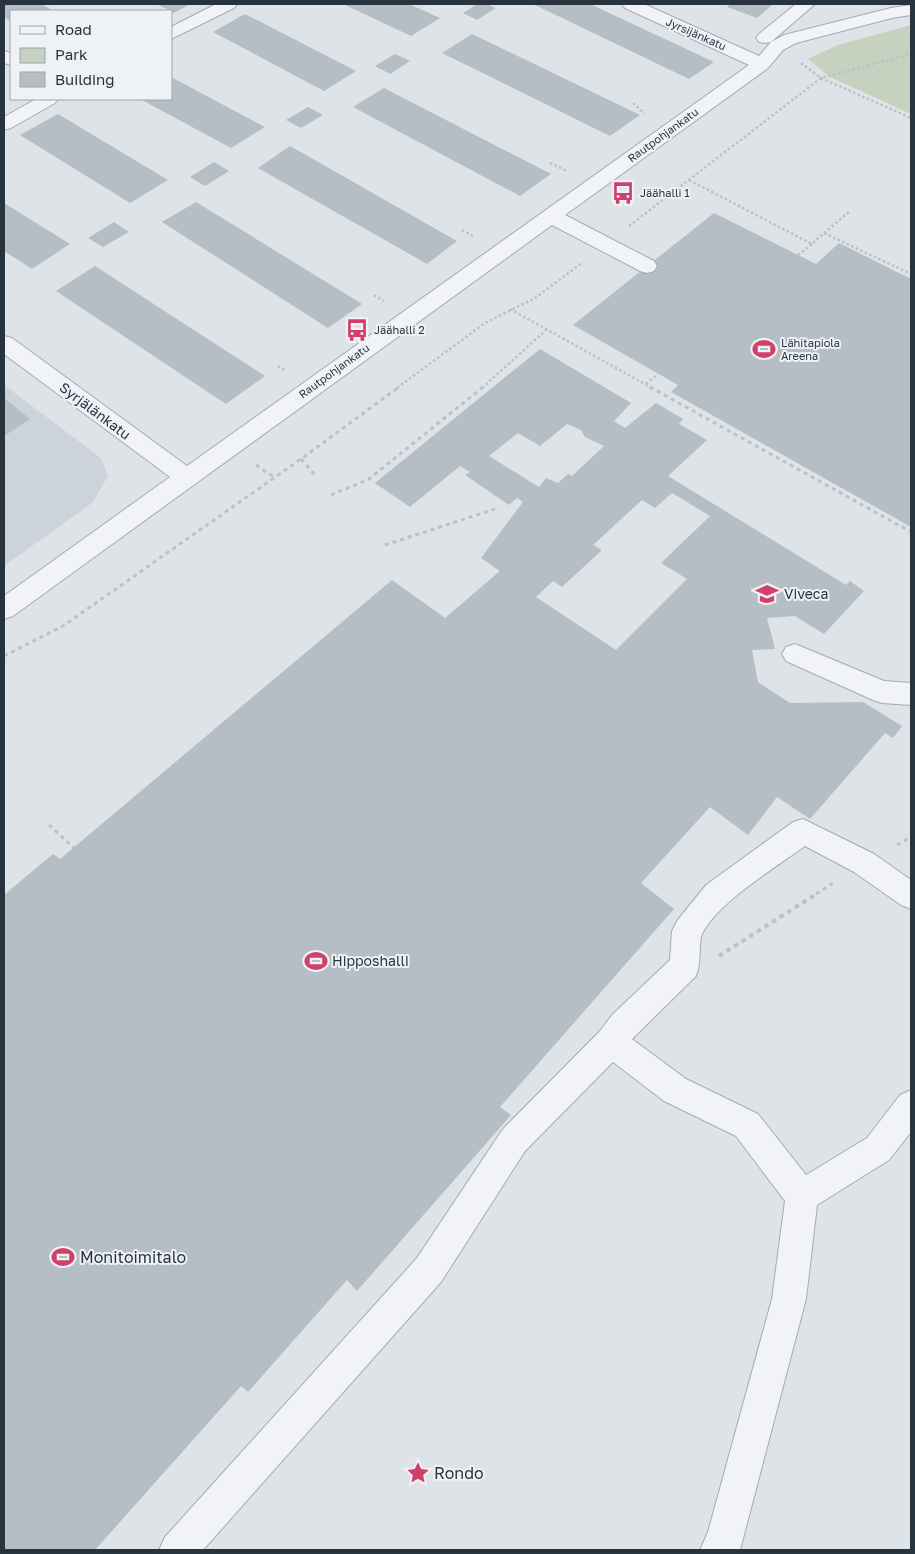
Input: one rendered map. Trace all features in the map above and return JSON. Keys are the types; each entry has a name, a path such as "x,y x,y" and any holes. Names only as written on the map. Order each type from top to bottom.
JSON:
{"street":[{"path":"172,33 228,4"},
{"name":"Jyrsijänkatu","path":"631,4 762,64"},
{"path":"765,38 806,4"},
{"name":"Rautpohjankatu","path":"4,609 762,64 777,46 790,39 824,31 887,8 911,10"},
{"name":"Rautpohjankatu","path":"762,64 792,56 807,48 824,31"},
{"path":"4,124 47,100"},
{"path":"551,216 647,266"},
{"name":"Syrjälänkatu","path":"4,343 187,478"},
{"path":"796,654 882,692 911,694"},
{"path":"178,1550 429,1270 514,1140 611,1042 623,1026 685,966 688,931 716,894 804,831 864,863 911,896"},
{"path":"611,1042 676,1090 747,1125 802,1196 789,1299 725,1540 719,1550"},
{"path":"802,1196 878,1149 911,1106"}],"path":[{"path":"4,656 63,626 301,459 485,323 535,298 821,78 911,54"},
{"path":"792,56 821,78 911,118"},
{"path":"633,103 646,115"},
{"path":"550,163 568,172"},
{"path":"689,180 812,244"},
{"path":"798,255 849,212"},
{"path":"824,233 911,274"},
{"path":"510,309 911,532"},
{"path":"331,495 369,479 498,375 547,329"},
{"path":"646,384 659,374"},
{"path":"301,459 315,475"},
{"path":"385,545 496,509"},
{"path":"49,825 74,848"},
{"path":"685,966 714,959 864,863 911,837"}],"shaded area":[{"path":"4,385 101,458 108,476 92,503 4,566"}],"green space":[{"path":"911,25 911,114 830,77 808,59 838,45"}],"building":[{"path":"4,4 41,4 52,10 10,10 10,21 4,17"},
{"path":"157,4 190,4 174,13 172,10"},
{"path":"343,4 409,4 440,18 411,36"},
{"path":"477,4 486,4 496,8 477,20 463,13"},
{"path":"533,4 590,4 714,62 689,79"},
{"path":"730,4 773,4 757,18 727,7"},
{"path":"245,14 356,71 324,91 213,32"},
{"path":"472,34 640,115 610,136 442,53"},
{"path":"395,54 410,61 390,74 375,66"},
{"path":"172,78 265,127 231,148 142,100 172,100"},
{"path":"384,88 551,174 520,196 353,107"},
{"path":"308,107 323,115 301,128 286,120"},
{"path":"58,114 168,180 130,203 20,135"},
{"path":"290,146 457,241 427,264 258,168"},
{"path":"214,162 229,171 205,186 190,177"},
{"path":"196,202 362,304 328,328 162,222"},
{"path":"4,203 70,244 32,269 4,251"},
{"name":"Lähitapiola Areena","path":"714,213 816,264 839,243 911,279 911,527 671,392 678,385 573,325"},
{"path":"114,222 129,232 103,247 88,238"},
{"path":"95,266 265,376 226,404 56,291"},
{"name":"Hipposhalli","path":"540,349 631,403 614,421 625,428 656,403 683,419 679,424 707,440 668,476 846,585 850,581 864,591 824,634 795,616 767,618 775,649 752,650 758,682 790,703 863,702 902,726 893,738 885,733 810,819 777,797 748,835 710,807 641,883 674,909 500,1107 511,1115 357,1291 347,1280 248,1392 241,1386 95,1550 4,1550 4,895 53,854 60,859 392,580 445,618 500,571 481,558 523,502 517,498 509,505 465,475 470,472 460,466 410,507 375,483","holes":["567,424 581,430 585,437 604,446 572,476 568,474 558,483 546,478 539,487 489,456 518,433 540,446","672,493 710,516 661,563 687,579 616,650 536,597 553,581 562,587 602,550 593,545 642,500 655,508"]},
{"path":"4,398 30,419 4,436"}],"place":[{"name":"Jäähalli 1","path":"623,193"},
{"name":"Jäähalli 2","path":"357,330"},
{"name":"Lähitapiola Areena","path":"764,349"},
{"name":"Viveca","path":"767,594"},
{"name":"Hipposhalli","path":"316,961"},
{"name":"Monitoimitalo","path":"63,1257"},
{"name":"Rondo","path":"418,1473"}]}
